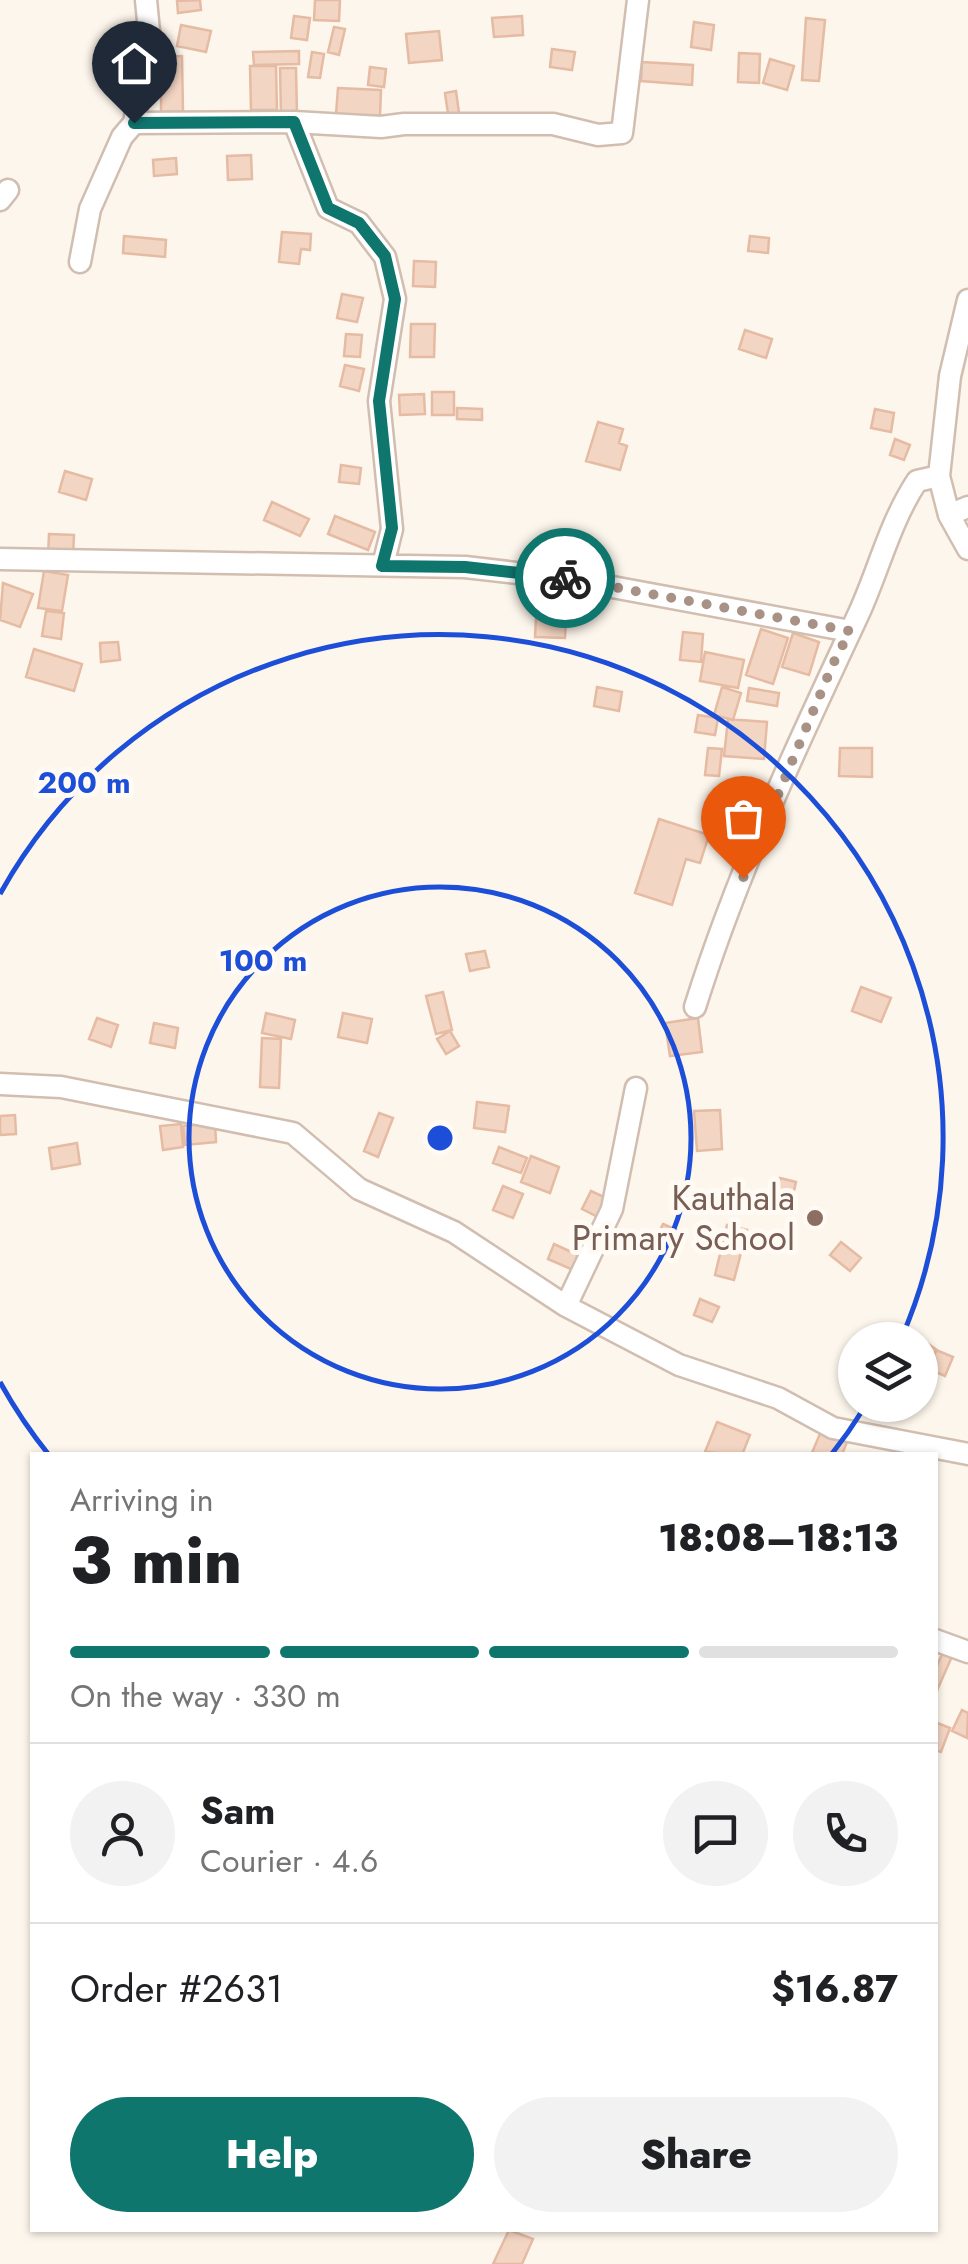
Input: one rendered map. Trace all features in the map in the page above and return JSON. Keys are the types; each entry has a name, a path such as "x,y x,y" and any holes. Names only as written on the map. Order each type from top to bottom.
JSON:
{"street":[{"path":"80,262 90,209 122,138 134,123 150,31 146,0"},
{"path":"134,123 294,122 382,127 553,124 598,135 622,133 638,0"},
{"path":"294,122 328,208 359,223 385,256 395,299 379,401 392,528 382,566"},
{"path":"968,300 950,376 939,476 959,511 968,549"},
{"path":"695,1007 712,949 825,682 875,578 899,508 917,481 939,476"},
{"path":"0,559 465,567 568,579 850,631"},
{"path":"0,1084 61,1087 293,1133 359,1189 454,1232 566,1306 680,1365 778,1398 833,1428 906,1449 968,1454"},
{"path":"566,1306 612,1210 636,1088"},
{"path":"938,1641 968,1652"}],"building":[{"path":"200,0 201,10 178,13 177,1"},
{"path":"315,0 340,0 339,21 314,20"},
{"path":"294,16 310,18 307,40 291,38"},
{"path":"522,16 523,35 494,37 492,18"},
{"path":"806,18 825,20 819,81 802,80"},
{"path":"694,22 714,25 711,50 691,47"},
{"path":"181,25 211,31 206,52 177,46"},
{"path":"334,27 345,29 339,55 328,52"},
{"path":"439,31 442,60 409,63 406,34"},
{"path":"552,49 575,52 572,70 550,67"},
{"path":"299,51 299,64 254,65 253,52"},
{"path":"312,52 324,54 320,78 308,77"},
{"path":"739,53 760,54 759,83 738,82"},
{"path":"182,56 183,111 161,112 161,57"},
{"path":"770,59 794,66 787,90 763,83"},
{"path":"642,62 693,65 692,85 641,81"},
{"path":"250,66 276,66 277,110 251,110"},
{"path":"370,67 386,69 384,87 368,85"},
{"path":"280,68 296,68 297,116 281,116"},
{"path":"338,88 381,90 380,116 336,114"},
{"path":"456,91 460,120 449,121 445,93"},
{"path":"251,155 252,179 228,180 227,156"},
{"path":"176,158 177,174 154,176 153,160"},
{"path":"282,232 311,234 310,250 301,249 299,264 279,262"},
{"path":"124,236 166,240 165,257 123,253"},
{"path":"750,236 769,238 768,253 748,251"},
{"path":"414,261 436,262 435,287 413,286"},
{"path":"342,294 363,298 357,322 337,318"},
{"path":"411,324 435,324 434,357 410,357"},
{"path":"745,330 772,339 766,358 739,349"},
{"path":"346,334 362,335 360,357 344,356"},
{"path":"345,365 364,369 359,391 340,386"},
{"path":"432,392 454,392 454,415 432,415"},
{"path":"424,394 425,414 400,415 399,395"},
{"path":"457,408 482,409 482,420 457,419"},
{"path":"875,409 894,413 891,432 871,428"},
{"path":"598,422 623,429 619,443 627,446 620,470 586,461"},
{"path":"895,439 910,445 904,460 890,455"},
{"path":"341,465 361,468 359,484 339,482"},
{"path":"65,471 92,479 86,500 59,492"},
{"path":"272,502 309,519 300,536 264,520"},
{"path":"335,516 375,532 368,550 328,534"},
{"path":"49,534 74,535 73,558 48,556"},
{"path":"44,571 68,575 62,611 38,608"},
{"path":"3,583 33,594 20,627 0,620"},
{"path":"46,611 64,613 61,639 42,636"},
{"path":"536,618 566,619 565,638 535,637"},
{"path":"761,629 788,638 773,684 746,675"},
{"path":"683,632 703,634 701,662 680,660"},
{"path":"793,633 819,642 809,675 782,667"},
{"path":"118,642 120,660 101,662 100,643"},
{"path":"34,649 82,664 74,691 26,677"},
{"path":"705,652 744,660 738,688 700,681"},
{"path":"597,687 622,692 619,711 594,706"},
{"path":"722,687 741,693 733,720 714,715"},
{"path":"749,688 779,693 777,706 747,701"},
{"path":"698,715 718,718 715,735 695,732"},
{"path":"728,719 767,722 764,759 724,756"},
{"path":"708,748 722,749 719,776 705,775"},
{"path":"840,748 872,748 872,777 839,776"},
{"path":"659,819 709,835 700,863 686,859 672,905 635,893"},
{"path":"485,951 489,967 470,971 466,954"},
{"path":"861,987 891,998 881,1022 852,1011"},
{"path":"443,992 452,1030 436,1034 426,996"},
{"path":"266,1013 295,1020 291,1039 262,1033"},
{"path":"343,1013 372,1019 367,1043 338,1037"},
{"path":"97,1018 118,1025 111,1047 89,1039"},
{"path":"698,1018 702,1052 670,1056 665,1023"},
{"path":"154,1023 178,1028 175,1048 150,1043"},
{"path":"450,1031 459,1046 446,1054 437,1039"},
{"path":"262,1038 281,1039 279,1088 260,1087"},
{"path":"477,1102 509,1106 505,1132 474,1128"},
{"path":"720,1110 722,1149 697,1151 694,1111"},
{"path":"379,1113 393,1118 378,1157 364,1151"},
{"path":"15,1115 16,1134 0,1135 0,1116"},
{"path":"215,1123 216,1142 185,1145 183,1126"},
{"path":"181,1124 183,1147 163,1150 160,1126"},
{"path":"77,1143 80,1164 52,1169 49,1148"},
{"path":"499,1147 527,1158 521,1173 493,1163"},
{"path":"531,1156 559,1167 550,1193 521,1182"},
{"path":"780,1178 796,1182 791,1204 775,1200"},
{"path":"503,1186 523,1194 513,1218 493,1210"},
{"path":"591,1191 615,1202 606,1221 582,1209"},
{"path":"663,1224 684,1233 673,1257 652,1247"},
{"path":"727,1225 747,1230 734,1280 715,1275"},
{"path":"841,1242 861,1258 850,1271 830,1255"},
{"path":"554,1244 593,1262 587,1276 548,1259"},
{"path":"700,1299 719,1307 712,1322 694,1315"},
{"path":"938,1351 953,1357 945,1376 938,1373"},
{"path":"717,1422 750,1435 743,1452 705,1452"},
{"path":"822,1429 848,1439 843,1452 812,1452"},
{"path":"945,1648 954,1652 938,1688 938,1663"},
{"path":"962,1710 968,1713 967,1738 952,1731"},
{"path":"938,1723 950,1728 941,1752 938,1751"},
{"path":"508,2232 533,2239 522,2264 493,2264"}],"way so far":[{"path":"565,578 850,631 743,878"}],"place":[{"name":"Kauthala Primary School","path":"815,1218"}],"route":[{"path":"134,123 294,122 328,208 359,223 385,256 395,299 379,401 392,528 382,566 465,567 565,578"}]}
